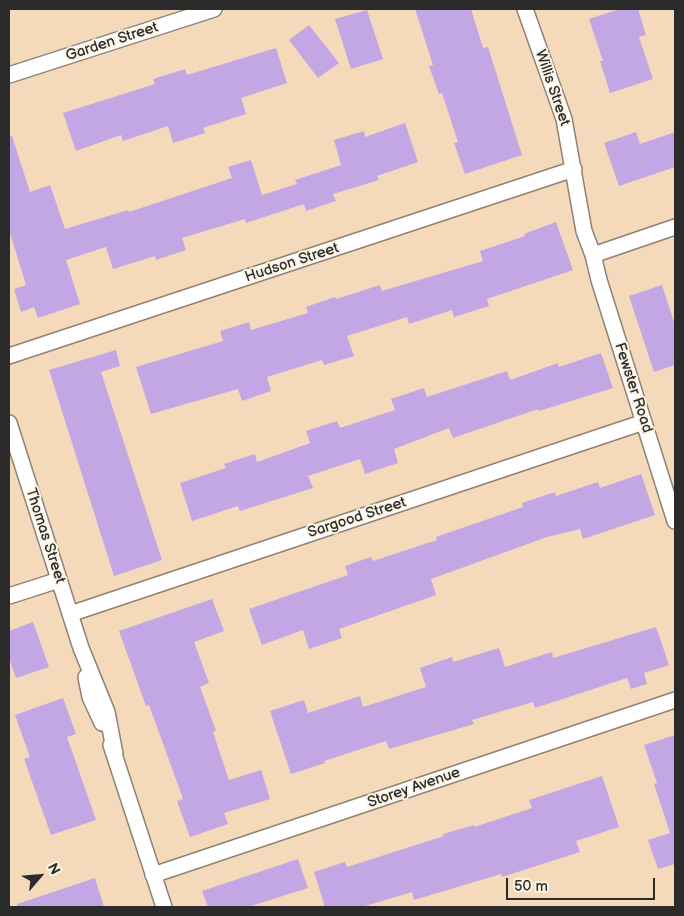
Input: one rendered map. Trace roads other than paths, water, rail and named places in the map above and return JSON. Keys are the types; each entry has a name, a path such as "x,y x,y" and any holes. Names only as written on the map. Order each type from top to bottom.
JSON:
{"street":[{"name":"Garden Street","path":"9,75 214,9"},
{"name":"Willis Street","path":"525,9 564,118 574,169 576,196 584,231 593,255"},
{"name":"Hudson Street","path":"9,356 574,169"},
{"path":"593,255 675,227"},
{"name":"Fewster Road","path":"593,255 599,280 675,521"},
{"name":"Sargood Street","path":"70,614 644,422"},
{"name":"Thomas Street","path":"9,423 81,648 107,712 115,754 164,907"},
{"path":"9,596 59,580"},
{"name":"Storey Avenue","path":"153,875 675,700"}]}
